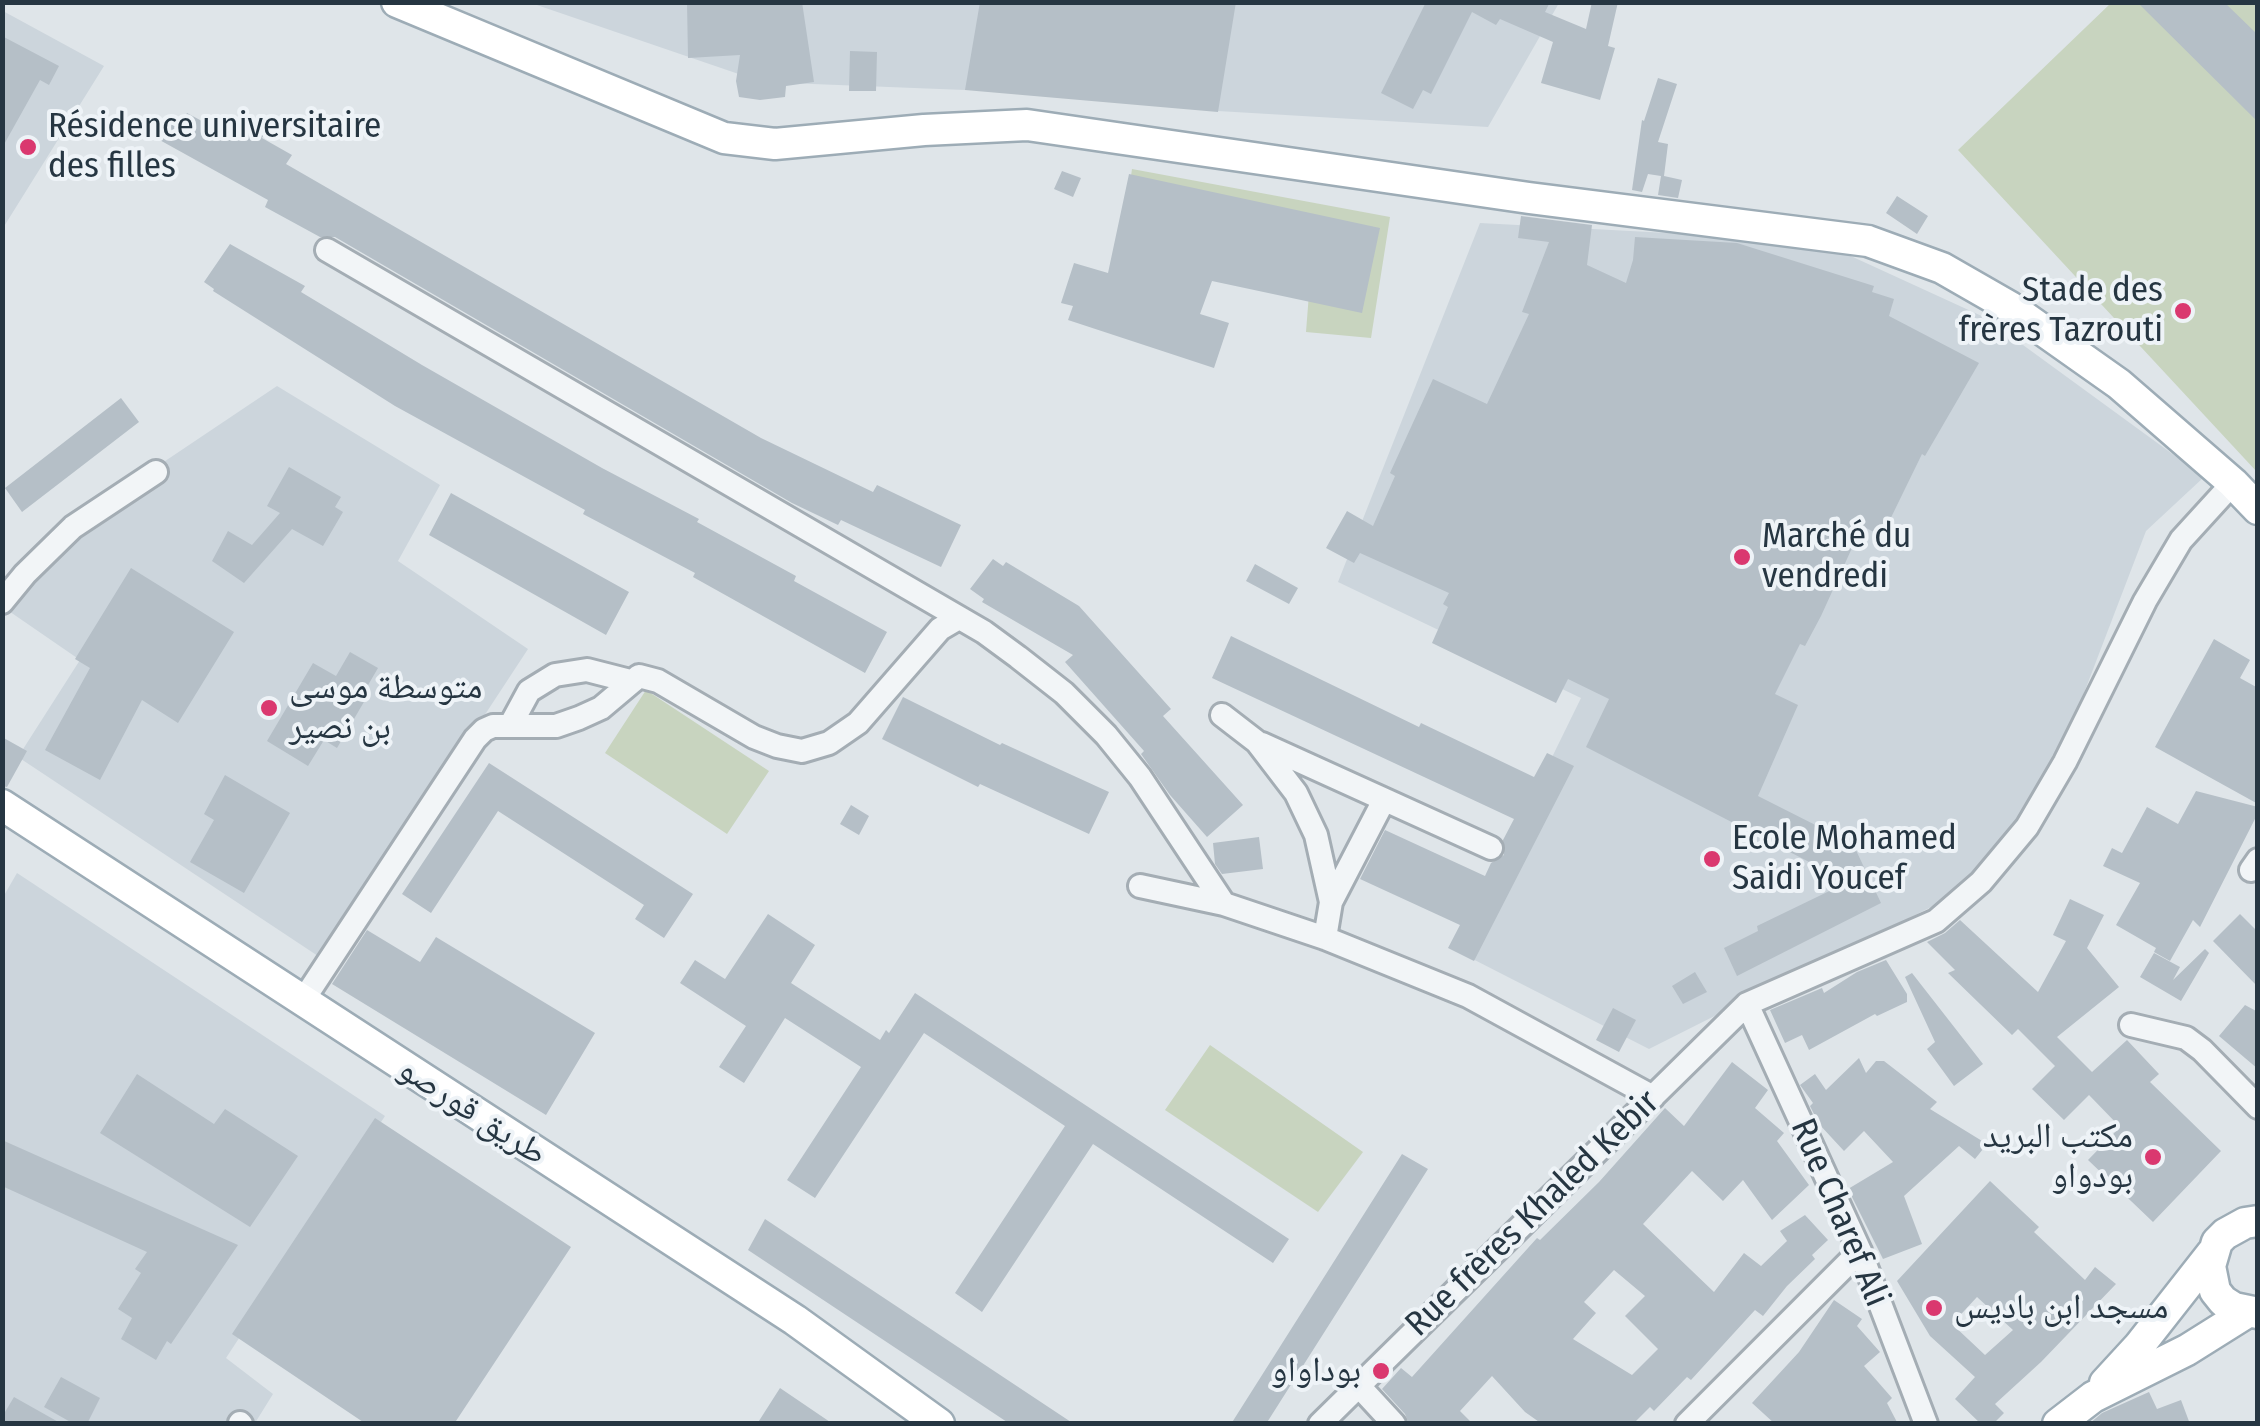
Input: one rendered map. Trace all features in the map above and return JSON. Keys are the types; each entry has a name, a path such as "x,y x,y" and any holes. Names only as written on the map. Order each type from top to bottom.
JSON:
{"main road":[{"path":"396,2 724,138 775,144 924,130 1027,126 1868,242 1942,268 2010,307 2119,384 2233,482 2258,509"},
{"name":"طريق قورصو","path":"2,805 795,1320 940,1424"},
{"path":"2058,1424 2092,1396 2138,1346 2224,1234 2253,1216"},
{"path":"2212,1253 2210,1266 2216,1290 2234,1308 2252,1313"},
{"path":"2092,1396 2252,1313"}],"street":[{"path":"327,250 984,632 1018,656 1064,693 1106,736 1140,777 1224,904"},
{"path":"2,602 73,528 156,472"},
{"path":"1747,1004 1936,922 1981,882 2026,827 2065,762 2181,540 2233,482"},
{"path":"302,1002 475,739 494,726 556,726 580,718 601,708 640,676 754,738 802,751 829,743 858,724 940,629 957,619"},
{"path":"510,726 529,691 555,675 588,670 630,681"},
{"path":"1222,715 1257,742 1491,848"},
{"path":"1257,742 1296,793 1316,835 1331,902"},
{"path":"1325,938 1331,902 1384,800"},
{"path":"1140,886 1224,904 1325,938 1468,996 1653,1097"},
{"name":"Rue frères Khaled Kebir","path":"1320,1424 1747,1004"},
{"name":"Rue Charef Ali","path":"1747,1004 1860,1251 1926,1424"},
{"path":"2131,1025 2186,1038 2258,1108"},
{"path":"1687,1424 1860,1251"},
{"path":"1358,1385 1394,1424"}],"shaded area":[{"path":"531,3 1559,3 1488,127 1218,111 1024,82 965,90 762,82"},
{"name":"Résidence universitaire des filles","path":"3,11 104,66 3,228"},
{"name":"Marché du vendredi","path":"1480,223 1818,241 1986,318 2204,477 2146,531 2061,753 2022,816 1949,898 1649,1049 1457,951 1581,698 1338,582"},
{"name":"متوسطة موسى بن نصير","path":"277,386 440,485 398,561 528,649 324,960 18,757 80,660 3,607 113,496"},
{"path":"17,873 385,1116 226,1358 273,1394 255,1423 3,1424 2,899"}],"green space":[{"name":"Stade des frères Tazrouti","path":"2111,3 2257,3 2257,472 1958,150"},
{"path":"1132,169 1390,217 1371,338 1306,332 1311,268 1121,246"},
{"path":"646,690 769,771 727,834 605,753"},
{"path":"1210,1045 1363,1152 1318,1212 1165,1110"}],"building":[{"path":"687,2 802,2 814,82 786,86 785,97 739,97 736,81 740,55 688,58"},
{"path":"980,2 1236,2 1218,112 965,90"},
{"path":"1426,2 1550,2 1545,12 1586,29 1592,2 1618,2 1608,46 1615,48 1600,100 1541,83 1553,42 1500,19 1496,25 1472,12 1431,94 1423,90 1413,109 1381,93"},
{"path":"2137,2 2224,2 2258,35 2258,122"},
{"path":"2,36 59,66 49,85 40,80 2,148"},
{"path":"850,51 877,52 876,91 849,91"},
{"path":"1658,78 1677,84 1658,142 1668,144 1664,176 1682,180 1678,198 1658,195 1661,176 1648,174 1642,192 1632,190 1642,120"},
{"path":"187,113 224,133 234,117 266,130 262,138 292,155 286,164 761,438 873,492 877,485 961,525 941,567 841,520 838,525 792,503 335,237 320,237 265,207 268,200 156,138 167,119 180,126"},
{"path":"1062,171 1081,178 1073,197 1054,189"},
{"path":"1129,174 1380,228 1362,313 1212,281 1200,314 1229,323 1214,368 1068,320 1073,306 1061,303 1074,263 1108,273"},
{"path":"1897,196 1928,216 1917,234 1886,213"},
{"path":"1521,216 1592,225 1587,265 1626,283 1635,237 1737,243 1874,286 1872,292 1894,299 1889,316 1979,363 1925,456 1922,454 1882,536 1862,526 1821,616 1805,646 1800,644 1775,694 1798,705 1758,796 1853,844 1881,903 1737,976 1724,948 1758,931 1757,926 1848,882 1586,747 1609,699 1568,679 1556,703 1432,643 1448,607 1443,604 1449,593 1360,553 1354,563 1326,548 1347,511 1373,526 1395,476 1390,473 1433,379 1487,404 1529,314 1522,312 1549,242 1518,238"},
{"path":"230,244 305,286 301,292 422,365 699,519 697,522 796,576 794,581 887,632 865,673 693,577 695,573 583,514 585,510 395,406 213,291 204,282"},
{"path":"121,398 139,422 22,512 5,488"},
{"path":"289,467 341,497 335,507 343,512 323,546 292,529 244,583 212,561 228,531 252,545 280,513 267,506"},
{"path":"451,493 629,592 606,635 429,535"},
{"path":"993,559 1003,566 1006,562 1079,606 1171,709 1163,716 1243,805 1207,837 1170,795 1141,754 1144,751 1065,662 1073,655 982,602 984,599 970,589"},
{"path":"1255,564 1298,588 1289,604 1246,581"},
{"path":"131,568 234,632 178,723 142,700 100,780 45,750 90,668 75,659"},
{"path":"1231,636 1419,727 1421,723 1534,777 1547,753 1574,766 1474,961 1448,948 1460,925 1360,879 1385,830 1485,876 1491,863 1504,855 1503,840 1514,819 1212,678"},
{"path":"2214,639 2250,660 2240,678 2258,688 2258,804 2155,747"},
{"path":"350,652 378,668 364,692 368,695 337,748 324,740 308,766 267,741 313,663 336,676"},
{"path":"903,697 1109,792 1089,834 980,784 978,787 882,739"},
{"path":"2,737 27,751 7,787 2,786"},
{"path":"489,763 693,894 664,938 635,919 644,905 498,811 431,913 402,894"},
{"path":"225,775 290,813 244,893 190,862 214,820 204,814"},
{"path":"2196,791 2258,807 2258,813 2200,927 2193,920 2170,961 2154,952 2156,948 2116,925 2140,883 2103,866 2112,848 2122,853 2147,807 2178,824"},
{"path":"851,805 869,816 859,835 840,824"},
{"path":"1259,837 1263,869 1222,874 1215,864 1213,843"},
{"path":"2070,899 2104,915 2087,948 2119,987 2057,1037 2092,1072 2127,1040 2159,1074 2150,1082 2221,1151 2153,1222 2088,1160 2120,1127 2089,1095 2064,1120 2032,1089 2055,1066 2018,1029 2012,1035 1948,973 1955,970 1927,942 1960,920 2038,992 2066,941 2053,935"},
{"path":"768,914 815,945 791,983 880,1040 886,1030 889,1033 915,993 1289,1239 1273,1263 1093,1144 982,1312 955,1293 1065,1126 924,1033 815,1198 787,1180 861,1067 785,1018 744,1083 719,1067 746,1026 680,983 695,960 725,979"},
{"path":"2240,914 2258,932 2258,987 2213,941"},
{"path":"367,930 420,962 436,937 595,1033 546,1115 332,984"},
{"path":"2205,949 2209,953 2181,1001 2140,977 2154,953 2180,967 2173,980"},
{"path":"1886,960 1907,994 1907,1002 1875,1014 1809,1050 1802,1035 1785,1043 1770,1010 1822,988 1824,993 1857,972"},
{"path":"1695,972 1707,992 1683,1004 1672,986"},
{"path":"1912,973 1983,1064 1954,1086 1927,1049 1935,1042 1905,977"},
{"path":"2245,1005 2258,1012 2258,1069 2219,1036"},
{"path":"1613,1008 1636,1020 1619,1052 1596,1040"},
{"path":"1859,1058 1866,1073 1876,1061 1884,1061 1937,1102 1930,1109 1987,1144 1975,1159 1959,1146 1904,1196 1922,1244 1883,1259 1848,1189 1893,1162 1864,1131 1844,1151 1819,1124 1810,1106 1813,1103 1800,1085 1815,1074 1826,1090"},
{"path":"1732,1062 1768,1090 1755,1108 1784,1133 1777,1141 1809,1185 1772,1220 1743,1180 1723,1201 1692,1171 1643,1224 1714,1292 1744,1253 1761,1266 1787,1241 1780,1231 1805,1215 1828,1240 1763,1316 1755,1310 1691,1380 1687,1377 1654,1411 1650,1407 1633,1424 1542,1424 1525,1412 1492,1376 1460,1411 1473,1424 1409,1424 1382,1389 1401,1368 1412,1377 1537,1238 1540,1240 1599,1182 1665,1108 1684,1126","holes":["1614,1270 1645,1296 1625,1316 1658,1349 1632,1375 1573,1339 1596,1313 1584,1302"]},
{"path":"137,1074 214,1124 225,1109 298,1156 250,1227 100,1133"},
{"path":"375,1118 571,1247 454,1424 366,1424 232,1334"},
{"path":"2,1140 238,1245 156,1360 121,1339 132,1318 118,1309 141,1273 135,1269 147,1252 2,1186"},
{"path":"1402,1154 1428,1169 1266,1424 1231,1424"},
{"name":"مسجد ابن باديس","path":"1990,1181 2039,1227 2034,1232 2085,1280 2095,1267 2116,1284 1995,1404 2004,1413 1993,1424 1981,1424 1955,1399 1975,1377 1930,1336 1897,1281","holes":["1977,1297 2013,1330 1985,1355 1952,1324"]},
{"path":"765,1219 1074,1424 1010,1424 748,1250"},
{"path":"1834,1300 1862,1319 1857,1326 1880,1352 1864,1366 1892,1398 1887,1403 1898,1424 1775,1424 1752,1403 1799,1352"},
{"path":"61,1377 100,1398 87,1424 74,1424 44,1407"},
{"path":"780,1388 833,1424 757,1424"},
{"path":"2149,1392 2157,1409 2181,1400 2190,1424 2089,1424 2102,1413"},
{"path":"14,1397 62,1424 2,1424"}],"place":[{"name":"Résidence universitaire des filles","path":"28,147"},
{"name":"Stade des frères Tazrouti","path":"2183,311"},
{"name":"Marché du vendredi","path":"1742,557"},
{"name":"متوسطة موسى بن نصير","path":"269,708"},
{"name":"Ecole Mohamed Saidi Youcef","path":"1712,859"},
{"name":"مكتب البريد بودواو","path":"2153,1157"},
{"name":"مسجد ابن باديس","path":"1934,1308"},
{"name":"بوداواو","path":"1381,1371"}]}
